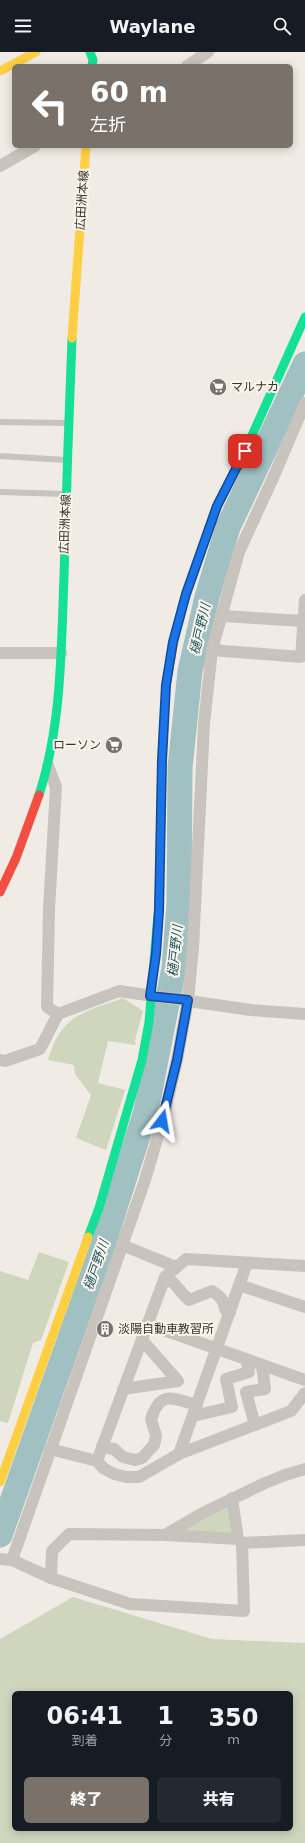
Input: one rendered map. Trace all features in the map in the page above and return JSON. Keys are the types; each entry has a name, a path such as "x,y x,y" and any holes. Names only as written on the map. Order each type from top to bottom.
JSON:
{"street":[{"path":"13,64 36,52"},
{"path":"90,52 93,60 92,64"},
{"path":"191,64 208,52"},
{"path":"0,71 12,65"},
{"path":"0,166 32,148"},
{"name":"広田洲本線","path":"0,892 32,818 48,766 57,710 61,653 72,326 86,148"},
{"path":"0,1482 103,1194 142,1060 156,954 159,911 162,760 166,685 173,642 186,594 217,506 245,451 305,317"},
{"path":"232,1498 240,1541 244,1611 130,1604 50,1578 6,1559 50,1449 145,1180 160,1130 177,1060 188,1000 193,948 204,724 212,650 239,552 305,403"},
{"path":"212,650 301,657 305,600"},
{"path":"221,616 304,621"},
{"path":"0,653 61,653"},
{"path":"48,766 56,787 49,909 47,1007 58,1014"},
{"path":"0,1060 5,1061 40,1048 58,1014 119,991 251,1010 305,1014"},
{"path":"122,1245 176,1267"},
{"path":"97,1461 165,1277 186,1259 305,1266"},
{"path":"179,1454 247,1262"},
{"path":"165,1277 175,1282 182,1295 189,1300 212,1291 224,1301 225,1309 230,1312"},
{"path":"239,1285 305,1307"},
{"path":"147,1324 305,1380"},
{"path":"123,1389 178,1381 142,1340"},
{"path":"102,1447 114,1449 123,1457 135,1460 142,1458 154,1445 156,1436 151,1419 158,1404 165,1399 176,1398 195,1411 232,1407 226,1379 249,1372 246,1359"},
{"path":"255,1425 246,1392 265,1388 262,1365"},
{"path":"50,1449 97,1461 103,1468 114,1474 126,1477 139,1477 179,1454 290,1411 305,1393"},
{"path":"287,1412 305,1409"},
{"path":"165,1535 182,1524 232,1498 285,1474 305,1469"},
{"path":"50,1578 52,1550 70,1534 165,1535 240,1541 305,1540"}],"lane":[{"path":"0,422 68,423"},
{"path":"0,456 67,460"},
{"path":"0,492 66,494"}],"green space":[{"path":"123,998 143,1011 135,1040 136,1045 108,1041 98,1083 125,1090 106,1150 76,1138 91,1095 75,1074 74,1065 48,1060 60,1033 75,1017"},
{"path":"39,1252 69,1262 41,1340 33,1343 8,1423 0,1421 0,1271 28,1280"},
{"path":"228,1508 231,1533 179,1531"},
{"path":"73,1597 212,1639 305,1643 305,1843 0,1843 0,1639"}],"waterway":[{"name":"樋戸野川","path":"0,1535 102,1248 146,1111 174,968 179,904 180,768 190,671 207,597 228,527 305,364"}],"traffic: fast":[{"path":"90,52 93,60 92,64"},
{"path":"175,636 186,594 217,506 245,451 305,317"},
{"path":"39,795 47,768 59,687 72,338"},
{"path":"88,1237 99,1208 142,1060 149,1022 159,902"}],"traffic: slow":[{"path":"13,64 36,52"},
{"path":"0,71 12,65"},
{"path":"72,338 86,148"},
{"path":"159,902 162,760 166,685 175,636"},
{"path":"0,1482 88,1237"}],"traffic: jam":[{"path":"0,892 16,858 39,795"}],"place":[{"name":"マルナカ","path":"218,387"},
{"name":"ローソン","path":"114,745"},
{"name":"淡陽自動車教習所","path":"105,1329"}],"route":[{"path":"162,1121 177,1060 188,1000 150,996 156,954 159,911 161,871 162,760 166,685 173,642 186,594 217,506 245,451"}]}
